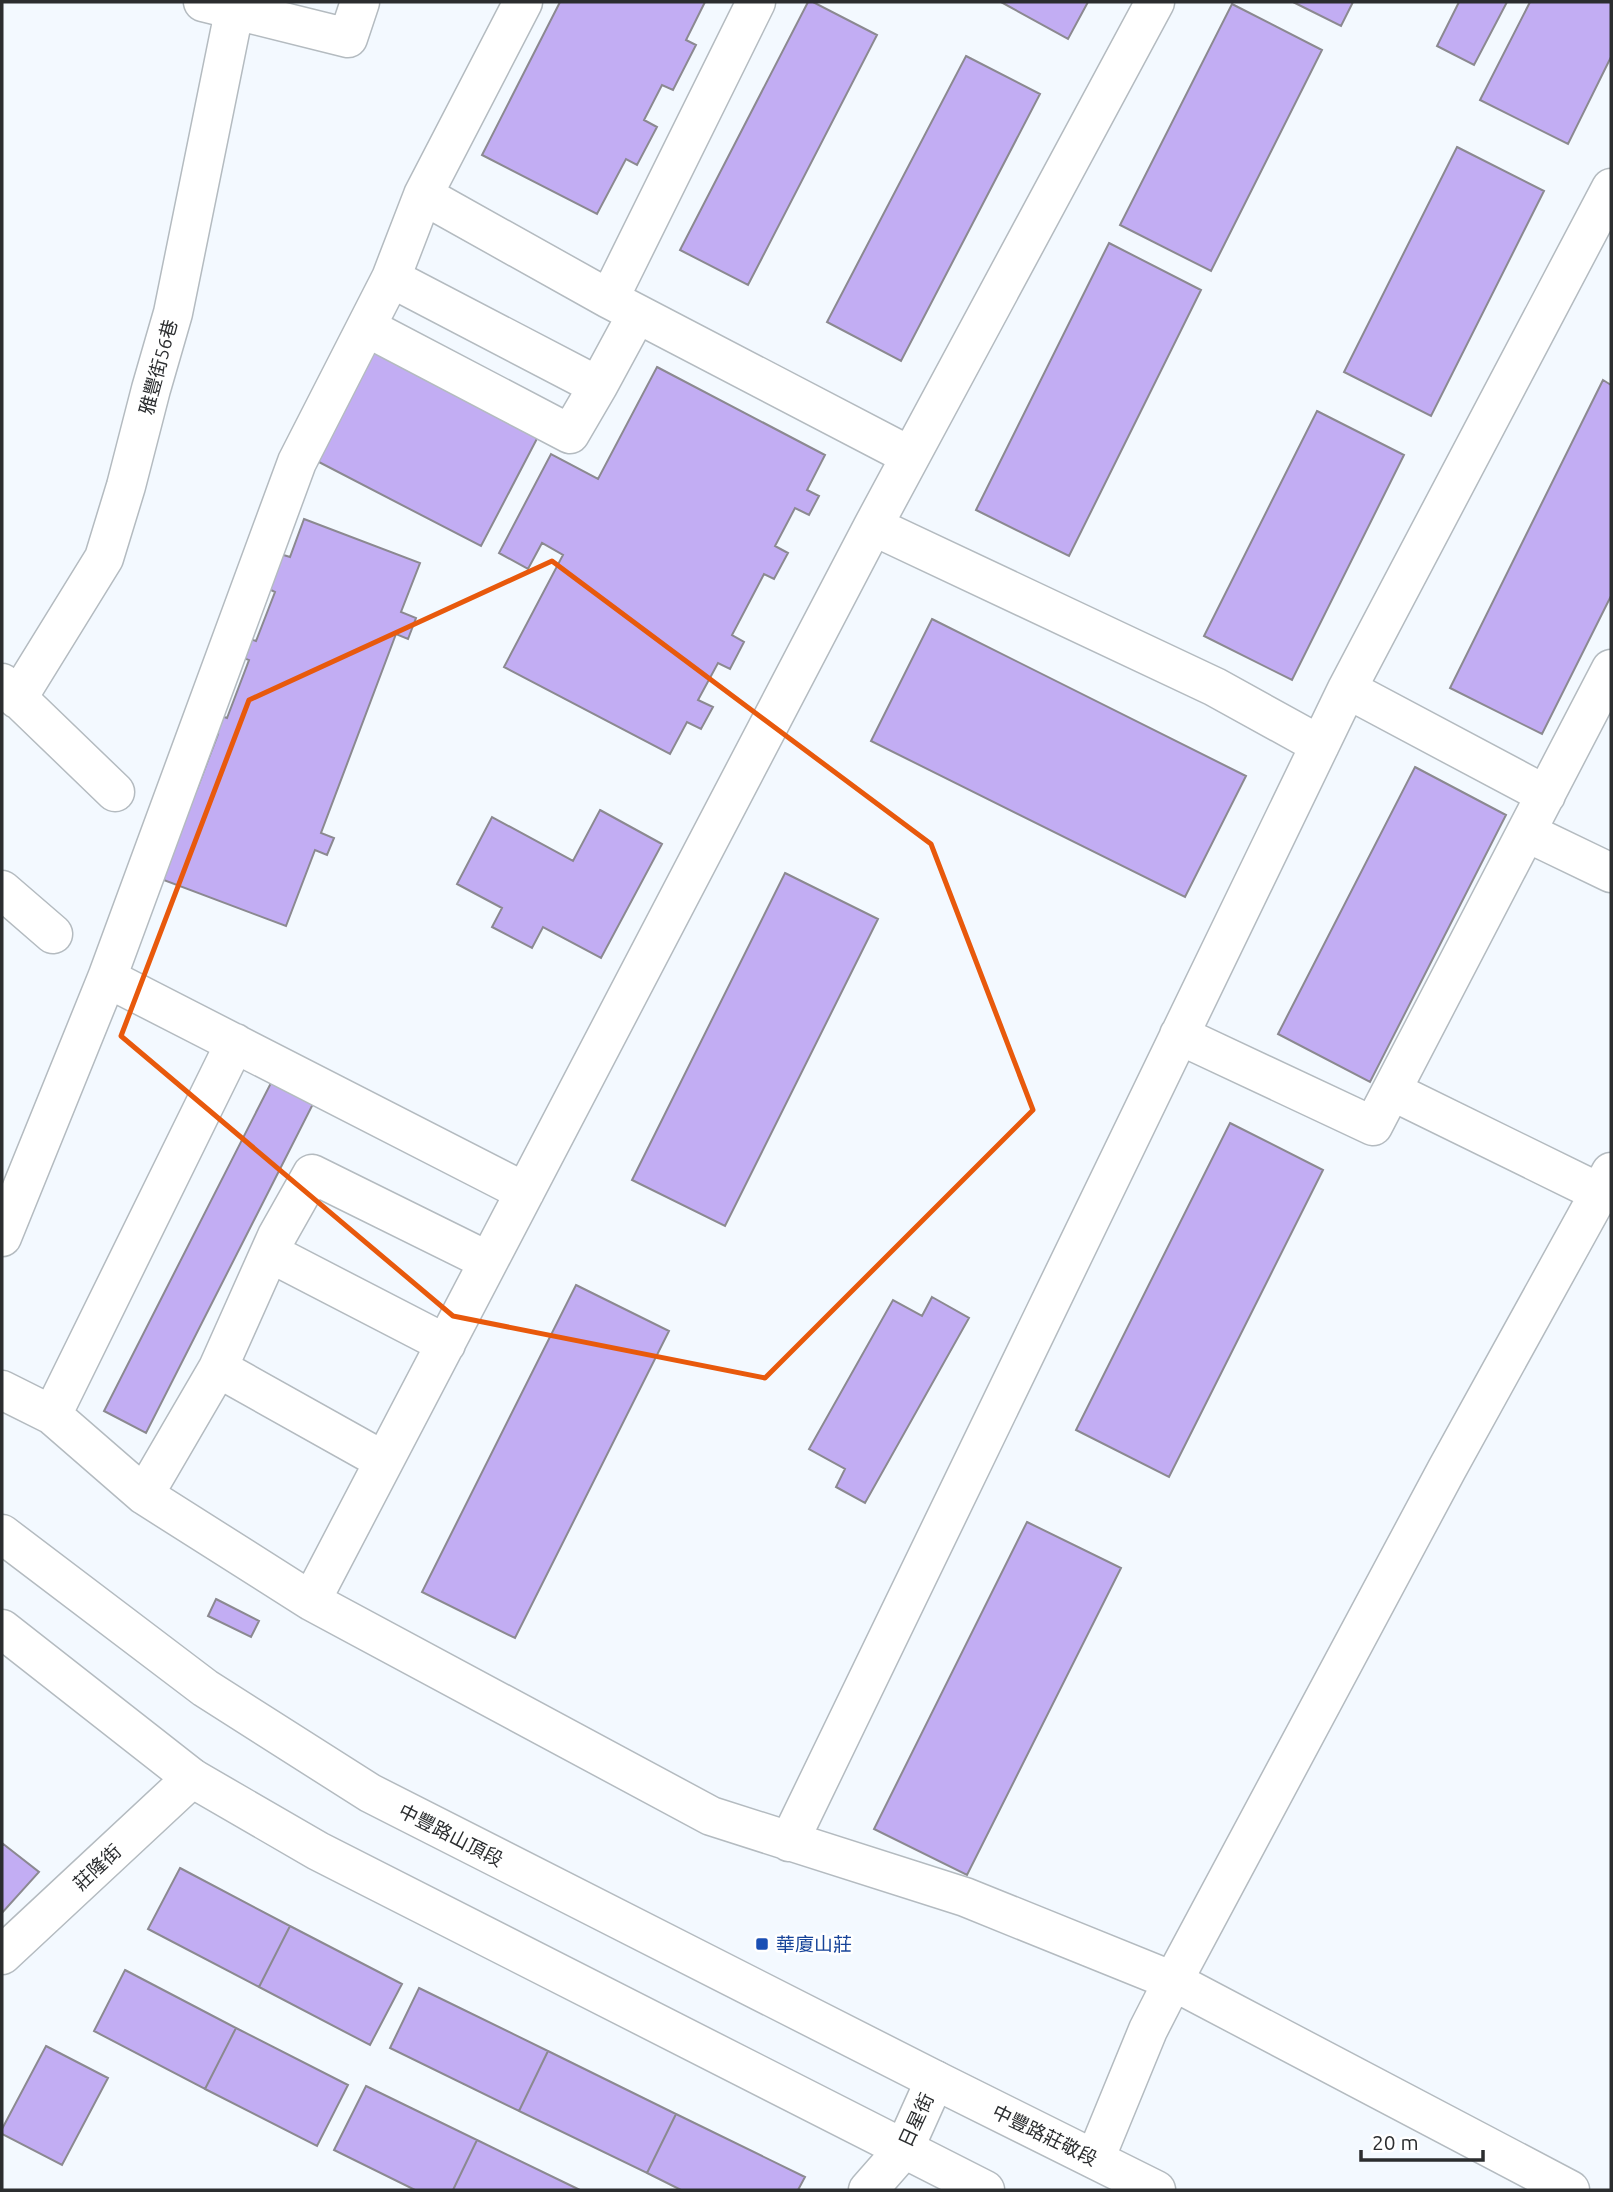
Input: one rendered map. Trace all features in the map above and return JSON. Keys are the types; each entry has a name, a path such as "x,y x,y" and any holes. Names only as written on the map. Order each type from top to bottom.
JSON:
{"main road":[{"path":"224,5 348,38 360,2"},
{"path":"2,1237 107,978 297,462 391,278 423,195 523,2"},
{"path":"366,327 570,434 598,386 623,307 756,2"},
{"path":"311,1601 873,526 1155,2"},
{"name":"雅豐街56巷","path":"9,691 104,558 123,498 173,313 224,5"},
{"path":"789,1842 1347,689 1611,188"},
{"path":"423,195 623,307 910,456"},
{"path":"391,278 598,386"},
{"path":"873,526 1215,687 1320,745"},
{"path":"1179,1035 1373,1126 1611,670"},
{"path":"1347,689 1546,795"},
{"path":"9,691 115,792"},
{"path":"1526,832 1611,873"},
{"path":"2,890 53,934"},
{"path":"107,978 524,1192"},
{"path":"52,1415 234,1043"},
{"path":"1094,2160 1147,2030 1447,1469 1606,1182 1392,1091"},
{"path":"144,1496 218,1368 270,1253 312,1174 488,1261"},
{"path":"270,1253 446,1344"},
{"path":"218,1368 384,1461"},
{"path":"2,1390 52,1415 144,1496 311,1601 710,1816 965,1897 1173,1981 1570,2190"},
{"name":"中豐路山頂段","path":"2,1534 205,1688 370,1793 934,2080"},
{"path":"2,1629 192,1778 318,1852 985,2190"},
{"name":"莊隆街","path":"2,1955 192,1778"},
{"name":"日星街","path":"868,2190 904,2149 934,2080"},
{"name":"中豐路莊敬段","path":"934,2080 1156,2190"},
{"path":"904,2149 910,2190"}],"highlighted area":[{"path":"552,561 931,844 1033,1110 765,1378 453,1316 121,1036 249,700"}],"building":[{"path":"560,2 705,2 686,40 696,45 673,90 662,85 644,120 657,127 637,165 626,159 597,214 482,155"},
{"path":"808,2 813,2 877,35 748,285 680,250"},
{"path":"1001,2 1088,2 1068,39"},
{"path":"1293,2 1353,2 1341,26"},
{"path":"1459,2 1507,2 1474,65 1437,46"},
{"path":"1530,2 1611,2 1611,57 1568,144 1480,100"},
{"path":"1232,4 1322,50 1211,271 1120,225"},
{"path":"966,56 1040,94 901,361 827,322"},
{"path":"1457,147 1544,191 1431,416 1344,372"},
{"path":"1109,243 1201,290 1069,556 976,510"},
{"path":"374,345 541,431 481,546 315,460"},
{"path":"657,367 825,455 807,490 819,496 809,515 795,508 775,546 788,553 774,579 764,574 732,635 744,642 730,669 718,663 698,700 713,707 701,729 687,722 670,754 504,667 563,555 542,543 528,569 499,553 551,454 598,479"},
{"path":"1603,380 1611,385 1611,596 1542,734 1450,688"},
{"path":"1317,411 1404,455 1292,680 1204,636"},
{"path":"304,519 420,563 401,612 416,618 408,639 396,634 321,833 334,838 327,855 315,850 286,926 153,876 197,789 218,734 209,730 215,714 227,718 249,660 235,655 241,636 256,641 275,592 265,587 277,553 290,557"},
{"path":"932,619 1246,776 1185,897 871,741"},
{"path":"1415,767 1506,815 1370,1082 1278,1034"},
{"path":"600,810 662,844 601,958 543,927 532,948 492,927 502,908 457,884 492,817 573,861"},
{"path":"785,873 878,919 725,1226 632,1180"},
{"path":"274,1077 316,1098 146,1433 104,1411"},
{"path":"1230,1123 1323,1170 1169,1477 1076,1430"},
{"path":"576,1285 669,1331 515,1638 422,1592"},
{"path":"932,1297 969,1318 865,1503 836,1487 845,1469 809,1449 893,1300 922,1316"},
{"path":"1027,1522 1121,1568 967,1875 874,1829"},
{"path":"216,1599 259,1621 251,1637 208,1616"},
{"path":"2,1843 39,1872 2,1913"},
{"path":"180,1868 290,1926 259,1987 148,1929"},
{"path":"290,1926 402,1984 370,2045 259,1987"},
{"path":"125,1970 236,2028 205,2089 94,2031"},
{"path":"419,1988 548,2051 519,2111 390,2048"},
{"path":"236,2028 348,2085 317,2146 205,2089"},
{"path":"46,2046 108,2078 62,2165 2,2134 2,2129"},
{"path":"548,2051 676,2114 647,2173 519,2111"},
{"path":"366,2086 477,2140 453,2190 415,2190 334,2150"},
{"path":"676,2114 805,2177 798,2190 681,2190 647,2173"},
{"path":"477,2140 580,2190 453,2190"}],"place":[{"name":"華廈山莊","path":"762,1944"}]}
